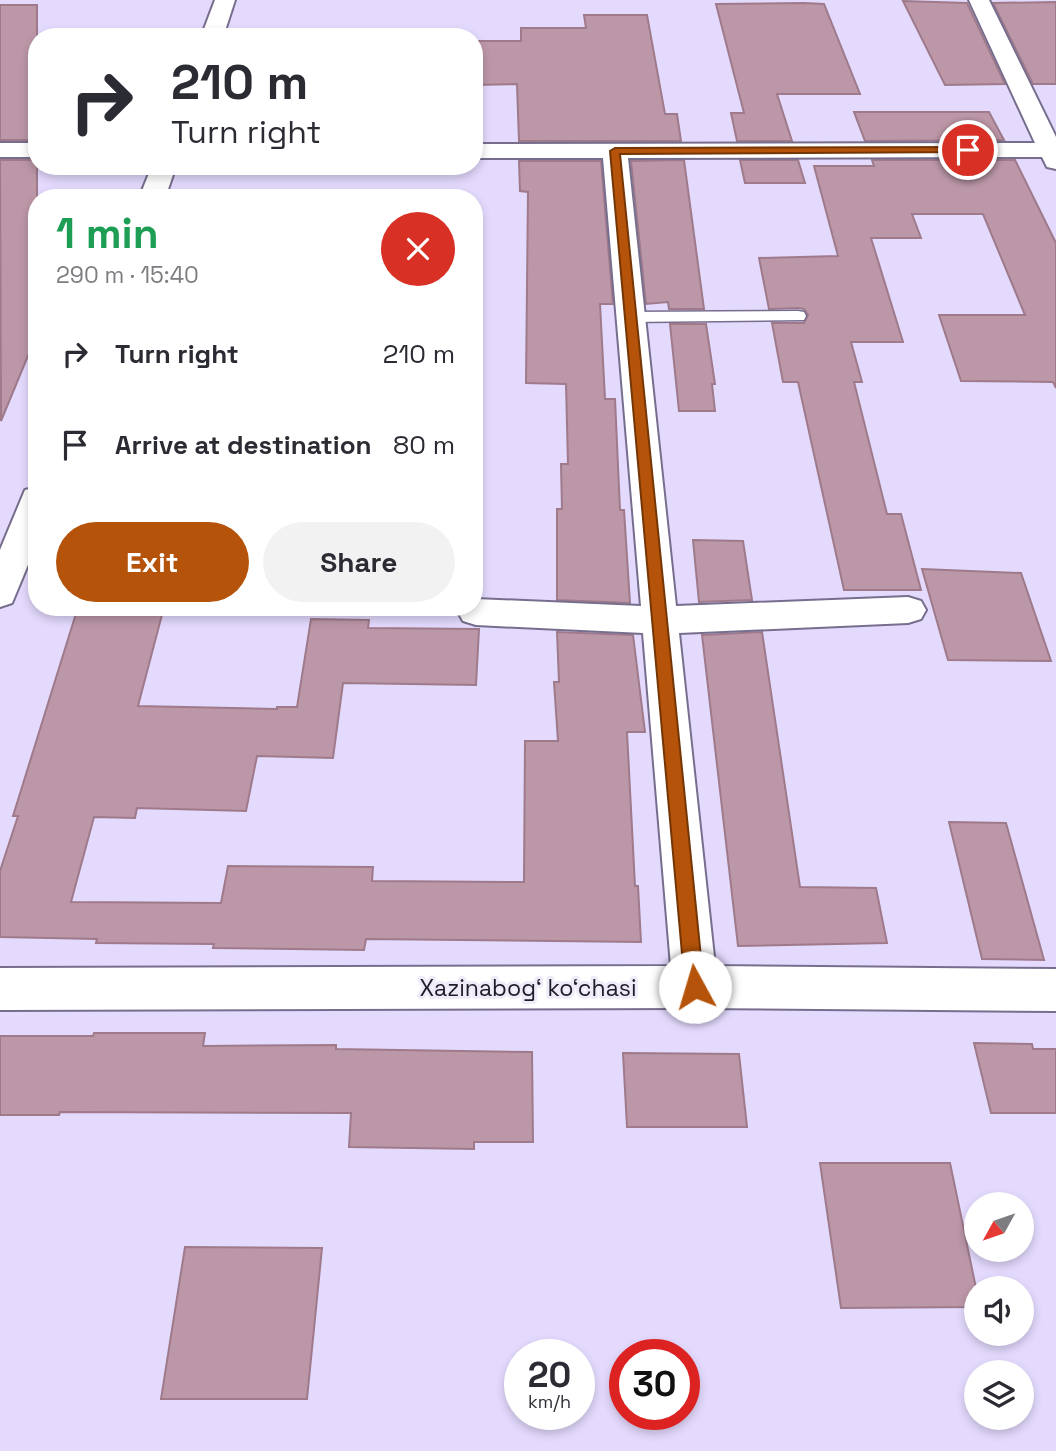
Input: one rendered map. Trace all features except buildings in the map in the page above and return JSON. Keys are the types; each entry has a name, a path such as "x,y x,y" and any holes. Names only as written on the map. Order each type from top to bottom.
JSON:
{"street":[{"path":"215,28 225,0"},
{"path":"483,151 1054,154 979,0"},
{"path":"0,150 28,150"},
{"path":"615,151 695,987"},
{"path":"0,594 28,521"},
{"path":"483,612 658,620 908,610"},
{"name":"Xazinabog‘ ko‘chasi","path":"0,989 695,987 1056,990"}],"lane":[{"path":"629,317 798,316"}],"route":[{"path":"695,987 615,151 968,150"}]}
